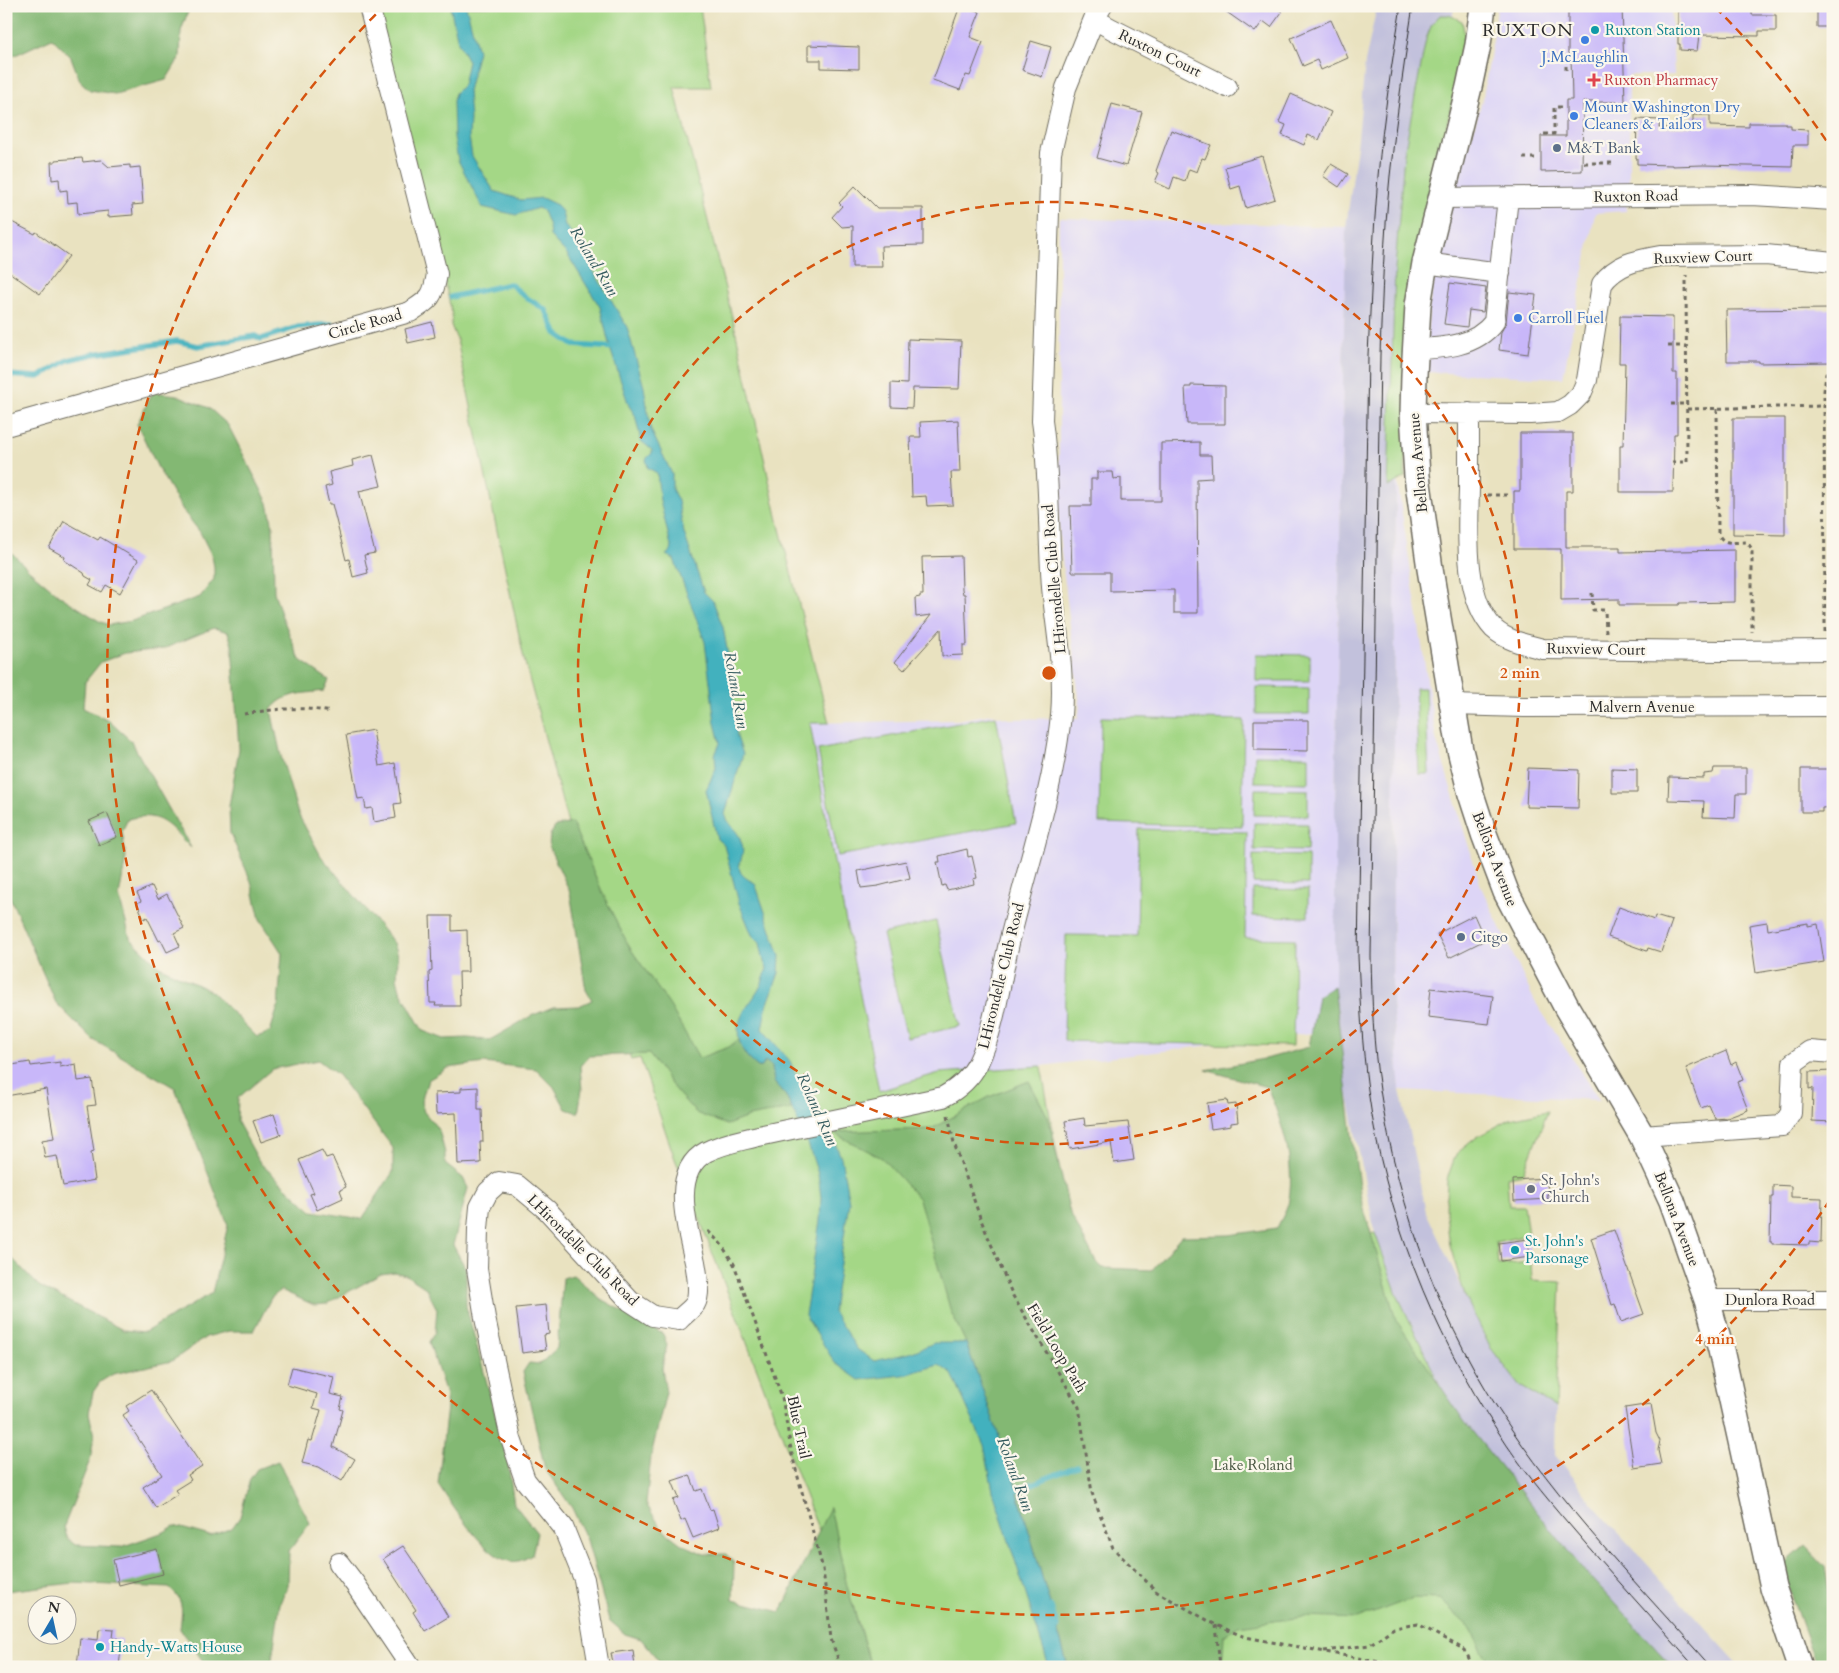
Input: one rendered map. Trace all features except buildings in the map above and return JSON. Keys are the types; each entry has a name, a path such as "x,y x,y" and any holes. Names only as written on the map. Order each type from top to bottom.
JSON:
{"main road":[{"name":"Bellona Avenue","path":"1483,6 1478,45 1469,87 1425,263 1418,305 1412,413 1417,476 1451,705 1471,794 1506,892 1567,1008 1642,1136 1672,1201 1707,1300 1721,1350 1773,1587 1800,1667"}],"street":[{"name":"Circle Road","path":"6,426 410,312 426,302 434,292 437,274 369,6"},
{"name":"Ruxton Court","path":"1098,12 1112,29 1227,87"},
{"name":"LHirondelle Club Road","path":"600,1667 584,1579 563,1527 525,1480 511,1439 485,1318 477,1269 480,1208 488,1192 499,1182 517,1185 547,1210 630,1301 653,1316 678,1320 695,1303 699,1280 685,1218 683,1196 687,1177 693,1163 705,1152 726,1144 754,1137 943,1097 956,1090 967,1079 978,1063 990,1030 1039,827 1061,714 1062,678 1052,588 1046,446 1042,421 1048,201 1051,153 1058,118 1072,72 1098,12"},
{"name":"Ruxton Road","path":"1440,198 1752,195 1833,200"},
{"path":"1415,349 1446,348 1474,338 1488,329 1494,322 1508,198"},
{"name":"Ruxview Court","path":"1412,413 1530,414 1558,412 1570,406 1581,394 1587,380 1602,284 1618,268 1643,259 1660,256 1766,255 1833,262"},
{"path":"1425,263 1500,273"},
{"name":"Ruxview Court","path":"1469,413 1468,526 1470,566 1482,613 1495,630 1518,642 1543,649 1829,650"},
{"name":"Malvern Avenue","path":"1451,705 1524,707 1833,706"},
{"path":"1642,1136 1782,1126 1791,1113 1793,1063 1810,1051 1833,1053"},
{"name":"Dunlora Road","path":"1707,1300 1833,1300"},
{"path":"339,1563 356,1584 411,1667"}],"path":[{"path":"1566,58 1566,72"},
{"path":"1544,134 1554,134 1554,107 1563,107"},
{"path":"1523,158 1538,158"},
{"path":"1584,163 1613,163"},
{"path":"1672,462 1687,462 1685,256"},
{"path":"1668,346 1686,346"},
{"path":"1829,650 1824,406 1826,374 1833,368"},
{"path":"1671,404 1687,404"},
{"path":"1687,409 1824,406"},
{"path":"1717,409 1718,533 1724,542 1747,542 1752,549 1753,617 1751,650"},
{"path":"1592,593 1593,610 1605,610 1606,650"},
{"path":"244,714 275,709 312,708 331,712"},
{"name":"Field Loop Path","path":"943,1097 954,1144 981,1220 1014,1296 1079,1407 1092,1493 1113,1548 1157,1592 1216,1625 1244,1637 1406,1667"},
{"name":"Blue Trail","path":"685,1218 697,1220 721,1244 734,1264 782,1397 792,1455 823,1569 831,1639 841,1667"},
{"path":"1321,1651 1369,1645 1394,1628 1418,1624 1465,1650 1473,1667"},
{"path":"1216,1625 1220,1667"}],"shaded area":[{"path":"1377,6 1454,6 1396,473 1392,1002 1400,1090 1426,1212 1490,1347 1520,1386 1556,1407 1555,1455 1595,1507 1741,1667 1660,1667 1450,1407 1397,1294 1375,1233 1335,1030 1335,809 1346,227 1358,139 1365,62"},
{"path":"1497,6 1671,6 1674,75 1629,75 1629,179 1626,211 1595,213 1563,378 1425,372 1429,307 1444,232 1483,97 1495,29"},
{"path":"1059,218 1346,227 1335,809 1335,1030 1041,1066 939,1073 879,1091 833,856 810,723 958,720 992,714 1009,719 1078,718 1080,706 1059,534"},
{"path":"1396,473 1436,739 1481,887 1534,1000 1599,1100 1400,1090 1392,1002"}],"green space":[{"path":"13,6 190,6 181,31 180,57 166,80 115,94 90,90 80,81 71,57 52,38 13,56 6,62 6,10"},
{"name":"Lake Roland","path":"376,6 700,6 711,87 674,87 734,324 779,525 829,723 810,723 833,856 879,1091 939,1073 1041,1066 1082,1294 1375,1233 1397,1294 1450,1407 1660,1667 871,1667 852,1602 846,1602 675,1159 640,1058 631,1060 524,659 457,340 451,325 452,315 448,296"},
{"path":"1440,15 1449,15 1462,21 1465,36 1460,69 1411,275 1405,477 1388,487 1395,269 1404,154 1426,39 1432,24"},
{"path":"153,392 177,395 209,408 228,425 268,503 273,527 274,592 281,614 300,660 329,680 324,691 288,697 276,704 271,710 281,756 298,814 321,856 394,943 398,955 397,978 400,990 423,1031 444,1039 490,1040 531,1016 553,1007 579,1006 592,1000 586,990 570,892 549,847 550,835 556,826 572,823 608,905 630,948 670,1006 699,1058 729,1047 739,1039 746,1055 758,1067 762,1067 765,1061 772,1066 774,1082 786,1096 792,1109 748,1117 727,1125 696,1113 676,1091 649,1054 589,1056 580,1066 582,1090 578,1113 566,1109 554,1087 536,1069 484,1063 448,1068 428,1080 421,1102 424,1112 439,1130 445,1153 445,1164 463,1178 468,1188 453,1245 466,1269 466,1306 507,1457 514,1504 537,1533 532,1555 524,1559 509,1561 489,1550 469,1529 438,1484 447,1407 445,1391 429,1342 435,1332 437,1309 426,1288 406,1275 394,1272 381,1274 326,1304 314,1305 281,1290 271,1298 254,1331 229,1331 206,1337 172,1361 113,1374 100,1382 93,1392 89,1413 94,1436 90,1460 64,1526 67,1538 75,1545 121,1547 164,1532 174,1526 210,1536 232,1528 240,1517 250,1479 257,1469 278,1461 310,1523 289,1551 288,1585 280,1603 271,1667 207,1667 180,1629 182,1611 180,1602 178,1597 169,1588 73,1583 6,1591 6,1252 39,1286 123,1330 145,1332 212,1293 228,1225 175,1088 92,1039 56,1003 6,888 6,547 30,571 60,596 99,621 109,625 132,621 200,597 214,579 212,556 200,532 184,512 158,468 137,424","holes":["214,628 228,632 232,645 239,749 229,806 230,833 251,881 260,919 282,953 278,1007 270,1032 257,1037 212,992 159,966 130,938 119,896 126,857 122,831 128,819 149,817 164,822 191,848 131,741 109,721 83,708 85,682 101,662 125,653 163,649","318,1060 338,1075 393,1148 393,1172 362,1219 312,1211 260,1163 237,1121 238,1098 272,1069"]},
{"path":"1256,654 1310,655 1310,681 1256,681"},
{"path":"1256,687 1309,688 1309,714 1256,714"},
{"path":"1415,688 1425,688 1429,774 1419,774"},
{"path":"996,716 1016,823 838,856 818,750"},
{"path":"1101,717 1244,720 1242,827 1099,823"},
{"path":"1255,755 1309,756 1309,783 1254,782"},
{"path":"1255,789 1308,790 1308,816 1254,815"},
{"path":"1254,823 1308,824 1307,851 1254,850"},
{"path":"1139,829 1247,832 1245,938 1295,939 1293,1046 1064,1041 1066,935 1137,936"},
{"path":"1253,855 1308,856 1308,884 1253,883"},
{"path":"1253,889 1308,890 1308,917 1253,916"},
{"path":"936,921 960,1026 907,1038 883,934"},
{"path":"1334,986 1361,1199 1396,1320 1464,1421 1585,1572 1674,1667 1496,1667 1489,1662 1470,1628 1440,1599 1413,1598 1357,1619 1304,1617 1238,1626 1224,1636 1222,1667 1068,1667 1013,1476 966,1343 951,1312 919,1199 882,1158 831,1132 931,1129 989,1097 1029,1081 1048,1117 1070,1213 1096,1262 1103,1268 1152,1270 1181,1236 1229,1235 1277,1228 1288,1203 1290,1170 1286,1142 1278,1114 1267,1087 1206,1070 1269,1058 1309,1047 1318,996"},
{"path":"1548,1111 1523,1174 1507,1177 1509,1206 1524,1206 1528,1235 1496,1242 1498,1265 1531,1262 1532,1280 1561,1282 1556,1407 1520,1386 1490,1347 1465,1296 1450,1246 1446,1213 1447,1179 1456,1154 1477,1137 1510,1119"},
{"path":"573,1275 601,1299 663,1334 667,1345 662,1368 666,1392 651,1456 646,1504 662,1529 680,1543 704,1554 726,1554 734,1563 733,1600 781,1612 830,1507 847,1586 871,1667 664,1667 641,1639 625,1634 609,1620 587,1540 572,1508 545,1469 523,1372 529,1363 540,1364 557,1348 563,1278"},
{"path":"1805,1546 1825,1567 1833,1618 1833,1667 1817,1667 1790,1593 1783,1565"}],"water":[{"path":"450,6 466,6 478,51 468,91 469,137 472,156 494,191 521,200 542,198 557,205 562,212 565,226 578,240 591,267 627,327 644,387 651,430 672,474 672,489 678,501 684,533 704,592 713,601 723,627 730,666 737,737 743,754 725,814 738,834 743,848 739,869 746,878 755,883 780,956 779,973 766,1009 762,1029 790,1061 795,1073 803,1078 814,1096 841,1157 849,1202 833,1312 857,1349 874,1361 910,1353 934,1343 966,1343 1013,1476 1068,1667 1049,1667 993,1491 984,1445 952,1374 939,1365 903,1375 859,1380 835,1363 805,1315 820,1220 821,1197 818,1174 807,1141 786,1096 774,1082 772,1066 765,1061 762,1067 758,1067 746,1055 739,1039 739,1023 758,990 767,968 760,943 752,935 739,903 724,845 717,839 706,790 716,768 715,755 720,743 715,723 705,642 674,559 666,555 672,550 660,501 657,473 648,468 646,459 652,453 652,450 641,441 635,415 629,406 610,348 600,307 567,254 550,236 549,226 543,211 538,208 516,215 482,207 458,160 454,137 453,101 455,93 463,85 468,61 458,42"}],"waterway":[{"path":"451,297 510,284 546,310 556,333 573,345 617,348"},
{"path":"6,375 39,377 68,360 177,341 198,346 255,336 261,339 298,327 332,324"},
{"path":"1012,1492 1077,1466"},
{"name":"Roland Run","path":"1051,1607 1057,1627"}],"tram line":[{"path":"1401,6 1385,112 1378,176 1368,355 1358,956 1364,1057 1376,1136 1386,1181 1414,1269 1452,1353 1475,1394 1507,1445 1541,1491 1695,1667"},
{"path":"1413,6 1390,176 1382,288 1380,355 1371,956 1374,1040 1388,1135 1399,1180 1427,1268 1444,1310 1487,1391 1512,1430 1558,1492 1608,1552 1711,1667"}],"place":[{"name":"Ruxton Station","path":"1595,30"},
{"name":"J.McLaughlin","path":"1585,40"},
{"name":"Ruxton Pharmacy","path":"1594,80"},
{"name":"Mount Washington Dry Cleaners & Tailors","path":"1574,116"},
{"name":"M&T Bank","path":"1557,148"},
{"name":"Carroll Fuel","path":"1518,318"},
{"name":"Citgo","path":"1461,937"},
{"name":"St. John's Church","path":"1531,1189"},
{"name":"St. John's Parsonage","path":"1515,1250"},
{"name":"Handy-Watts House","path":"100,1647"}],"district":[{"name":"RUXTON","path":"1528,30"}]}
